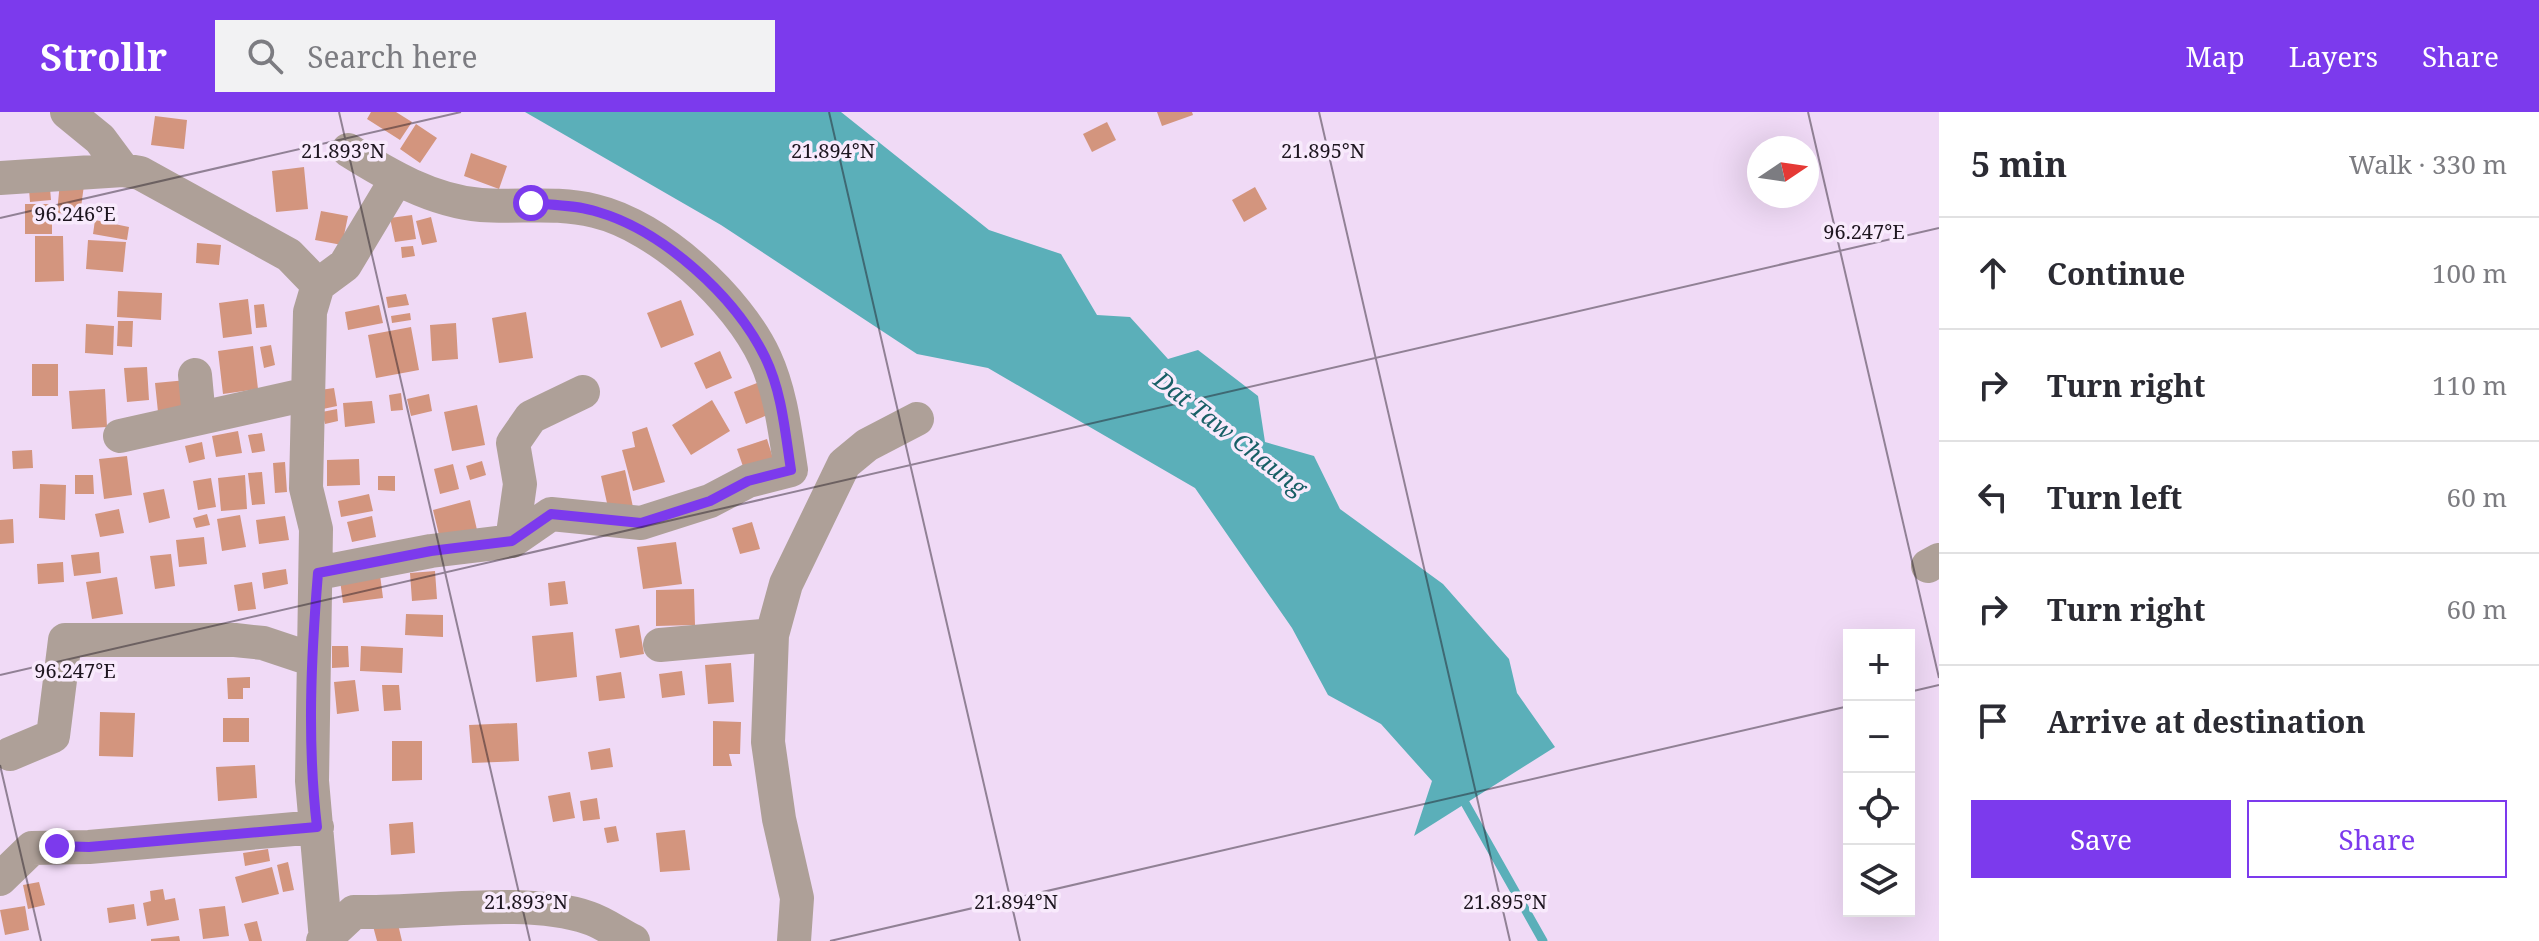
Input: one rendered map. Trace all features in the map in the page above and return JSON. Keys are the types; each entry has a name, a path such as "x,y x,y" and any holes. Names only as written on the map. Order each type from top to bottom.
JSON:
{"street":[{"path":"67,112 100,139 123,170"},
{"path":"318,573 431,551 512,541 551,514 641,523 710,501 748,481 791,470 780,399 765,357 746,326 693,265 626,223 596,211 542,204 480,205 396,180 348,150"},
{"path":"0,178 123,170 140,173 289,255 318,285"},
{"path":"324,940 312,781 311,659 318,573 316,529 306,488 310,312 318,285 345,265 396,180"},
{"path":"195,375 199,418"},
{"path":"512,541 520,484 513,443 531,417 583,392"},
{"path":"120,436 308,394"},
{"path":"794,941 797,898 779,819 768,742 772,635 786,584 844,464 867,445 917,419"},
{"path":"660,645 772,635"},
{"path":"10,754 53,736 65,640 235,640 263,643 311,659"},
{"path":"0,879 32,848 89,847 317,827"},
{"path":"324,940 354,912 414,927 529,907 589,918 633,941"}],"water":[{"path":"525,112 841,112 989,230 1061,254 1097,315 1130,317 1168,359 1198,350 1258,396 1265,442 1314,456 1340,509 1443,584 1509,659 1517,693 1555,747 1414,836 1432,781 1381,724 1328,695 1292,628 1195,488 988,368 917,354 721,225"}],"building":[{"path":"371,112 396,112 412,122 400,140 367,119"},
{"path":"1157,112 1192,112 1193,115 1162,126"},
{"path":"155,116 187,120 184,149 151,145"},
{"path":"1107,122 1116,140 1092,152 1083,134"},
{"path":"416,124 437,138 420,163 400,149"},
{"path":"471,153 507,166 499,189 464,176"},
{"path":"304,167 308,209 276,212 272,171"},
{"path":"60,182 84,185 80,215 57,213"},
{"path":"1255,187 1267,209 1244,222 1232,200"},
{"path":"50,188 51,200 30,202 29,189"},
{"path":"25,204 52,204 52,234 25,234"},
{"path":"321,211 348,216 342,245 315,240"},
{"path":"412,215 416,239 395,242 390,218"},
{"path":"431,217 437,242 422,245 416,221"},
{"path":"95,220 129,227 127,240 93,234"},
{"path":"35,236 63,236 64,281 35,282"},
{"path":"88,240 126,242 123,272 86,269"},
{"path":"197,243 221,245 219,265 196,263"},
{"path":"413,246 415,256 402,258 401,247"},
{"path":"118,291 162,293 161,320 117,317"},
{"path":"406,294 409,305 388,308 386,297"},
{"path":"248,299 252,334 223,338 219,303"},
{"path":"681,300 694,335 661,348 647,313"},
{"path":"264,304 267,327 256,328 254,305"},
{"path":"379,305 383,323 348,330 345,312"},
{"path":"526,312 533,358 499,363 492,318"},
{"path":"410,313 411,320 392,323 391,316"},
{"path":"118,321 133,321 132,347 117,346"},
{"path":"456,323 458,359 432,361 430,325"},
{"path":"86,324 114,326 113,355 85,353"},
{"path":"411,327 419,370 376,378 368,335"},
{"path":"271,345 275,365 264,368 260,347"},
{"path":"253,346 258,389 223,394 218,351"},
{"path":"720,351 732,378 706,389 694,363"},
{"path":"32,364 58,364 58,396 32,396"},
{"path":"147,367 149,400 127,402 124,368"},
{"path":"187,380 189,410 158,412 155,383"},
{"path":"757,383 770,414 746,424 734,392"},
{"path":"334,388 337,406 323,409 320,390"},
{"path":"105,389 107,427 72,429 69,391"},
{"path":"401,393 403,410 391,411 389,395"},
{"path":"429,394 432,411 411,416 407,399"},
{"path":"712,400 730,431 691,455 672,425"},
{"path":"372,401 375,423 345,427 343,403"},
{"path":"477,405 485,445 452,451 444,412"},
{"path":"337,409 338,421 325,424 322,412"},
{"path":"647,427 665,482 633,491 622,450 635,447 632,432"},
{"path":"238,431 242,453 216,457 212,436"},
{"path":"262,433 265,451 252,453 248,435"},
{"path":"767,439 777,471 748,481 737,449"},
{"path":"202,442 205,459 189,463 185,446"},
{"path":"32,450 33,468 13,469 12,451"},
{"path":"127,456 132,495 104,499 99,459"},
{"path":"359,459 360,485 327,486 327,460"},
{"path":"482,461 486,475 470,480 466,466"},
{"path":"285,462 287,492 275,493 273,463"},
{"path":"453,464 459,489 440,494 434,469"},
{"path":"625,470 633,507 609,512 601,476"},
{"path":"262,472 265,504 252,505 248,473"},
{"path":"75,475 93,475 94,494 75,494"},
{"path":"245,475 247,509 221,511 218,478"},
{"path":"378,476 395,476 395,491 378,490"},
{"path":"211,478 216,507 198,510 193,481"},
{"path":"40,484 66,485 65,520 39,518"},
{"path":"164,489 170,518 149,523 143,493"},
{"path":"369,494 373,511 341,517 338,501"},
{"path":"470,500 478,534 441,543 433,510"},
{"path":"119,509 124,533 100,537 95,514"},
{"path":"207,514 210,525 196,528 193,518"},
{"path":"240,515 246,547 222,551 217,519"},
{"path":"285,516 289,540 259,544 256,520"},
{"path":"372,516 376,537 352,542 347,522"},
{"path":"13,519 14,543 0,544 0,520"},
{"path":"752,522 760,549 740,554 732,528"},
{"path":"204,537 207,564 179,567 176,540"},
{"path":"676,542 682,584 643,589 637,547"},
{"path":"99,552 101,573 74,576 71,555"},
{"path":"171,554 175,586 155,589 150,556"},
{"path":"63,562 64,582 38,584 37,564"},
{"path":"379,567 383,598 343,603 339,572"},
{"path":"286,569 288,584 264,589 262,573"},
{"path":"435,571 437,599 412,601 410,573"},
{"path":"117,577 123,614 92,619 86,582"},
{"path":"565,581 568,604 550,606 548,583"},
{"path":"252,582 256,609 238,611 234,585"},
{"path":"694,589 695,625 656,626 656,590"},
{"path":"406,614 443,615 443,637 405,635"},
{"path":"639,625 644,654 620,658 615,629"},
{"path":"573,632 577,677 536,682 532,636"},
{"path":"332,646 348,646 349,667 332,668"},
{"path":"361,646 403,648 402,673 360,671"},
{"path":"731,663 734,702 708,704 705,665"},
{"path":"682,671 685,695 662,698 659,674"},
{"path":"621,672 625,698 599,701 596,676"},
{"path":"250,677 250,688 243,688 243,699 228,699 227,678"},
{"path":"355,680 359,711 337,714 334,682"},
{"path":"382,685 399,685 401,710 384,711"},
{"path":"100,712 135,713 133,757 99,756"},
{"path":"223,718 249,718 249,742 223,742"},
{"path":"713,721 741,722 740,754 729,754 732,766 713,766"},
{"path":"517,723 519,761 472,763 469,725"},
{"path":"392,741 422,741 422,780 392,781"},
{"path":"610,748 613,767 591,770 588,752"},
{"path":"255,765 257,798 218,801 216,767"},
{"path":"570,792 575,818 553,822 548,796"},
{"path":"597,798 600,819 583,821 580,801"},
{"path":"413,822 415,853 391,855 389,824"},
{"path":"616,826 619,841 607,843 604,828"},
{"path":"685,830 690,870 660,872 656,833"},
{"path":"268,849 270,861 245,866 243,853"},
{"path":"288,862 294,890 283,892 277,865"},
{"path":"272,867 279,894 242,903 235,877"},
{"path":"39,882 45,905 28,909 23,885"},
{"path":"163,889 165,900 175,898 179,920 147,926 143,903 151,901 150,891"},
{"path":"134,904 136,919 109,923 107,908"},
{"path":"25,906 29,930 5,935 0,910"},
{"path":"225,906 229,936 203,939 199,909"},
{"path":"397,920 402,941 377,941 373,926"},
{"path":"257,921 262,941 249,941 244,924"},
{"path":"179,936 180,941 151,941 151,939"}],"waterway":[{"name":"Dat Taw Chaung","path":"1460,794 1543,941"}],"route":[{"path":"57,846 89,847 317,827 312,781 311,659 318,573 431,551 512,541 551,514 641,523 710,501 748,481 791,470 780,399 765,357 746,326 693,265 626,223 596,211 531,203"}]}
